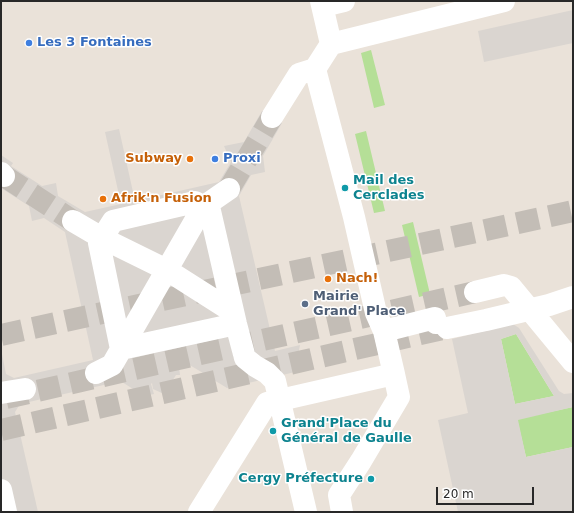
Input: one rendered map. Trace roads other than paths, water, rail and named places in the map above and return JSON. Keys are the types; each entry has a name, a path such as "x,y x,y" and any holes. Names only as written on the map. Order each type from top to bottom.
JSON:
{"street":[{"path":"331,44 322,3 344,1"},
{"path":"272,117 299,74 315,69 331,44 504,1"},
{"path":"315,69 354,217 376,313 384,331 399,397 339,495 342,512"},
{"path":"96,373 112,364 203,207 229,190"},
{"path":"121,349 99,243 113,221 196,202 210,211 245,358 272,376 275,381 306,512"},
{"path":"73,221 102,238 167,270 235,318"},
{"path":"475,292 508,285 530,309 573,362"},
{"path":"384,331 434,324 486,320 570,298"},
{"path":"121,349 235,318"},
{"path":"199,512 267,403 394,374"},
{"path":"1,393 26,389"},
{"path":"1,490 6,512"}],"tunnel":[{"path":"229,189 272,117"},
{"path":"4,176 73,221"},
{"path":"1,335 573,211"},
{"path":"6,398 475,292"},
{"path":"1,430 447,328"}],"place":[{"name":"Les 3 Fontaines","path":"29,43"},
{"name":"Subway","path":"190,159"},
{"name":"Proxi","path":"215,159"},
{"name":"Mail des Cerclades","path":"345,188"},
{"name":"Afrik'n Fusion","path":"103,199"},
{"name":"Nach!","path":"328,279"},
{"name":"Mairie Grand' Place","path":"305,304"},
{"name":"Grand'Place du Général de Gaulle","path":"273,431"},
{"name":"Cergy Préfecture","path":"371,479"}]}
